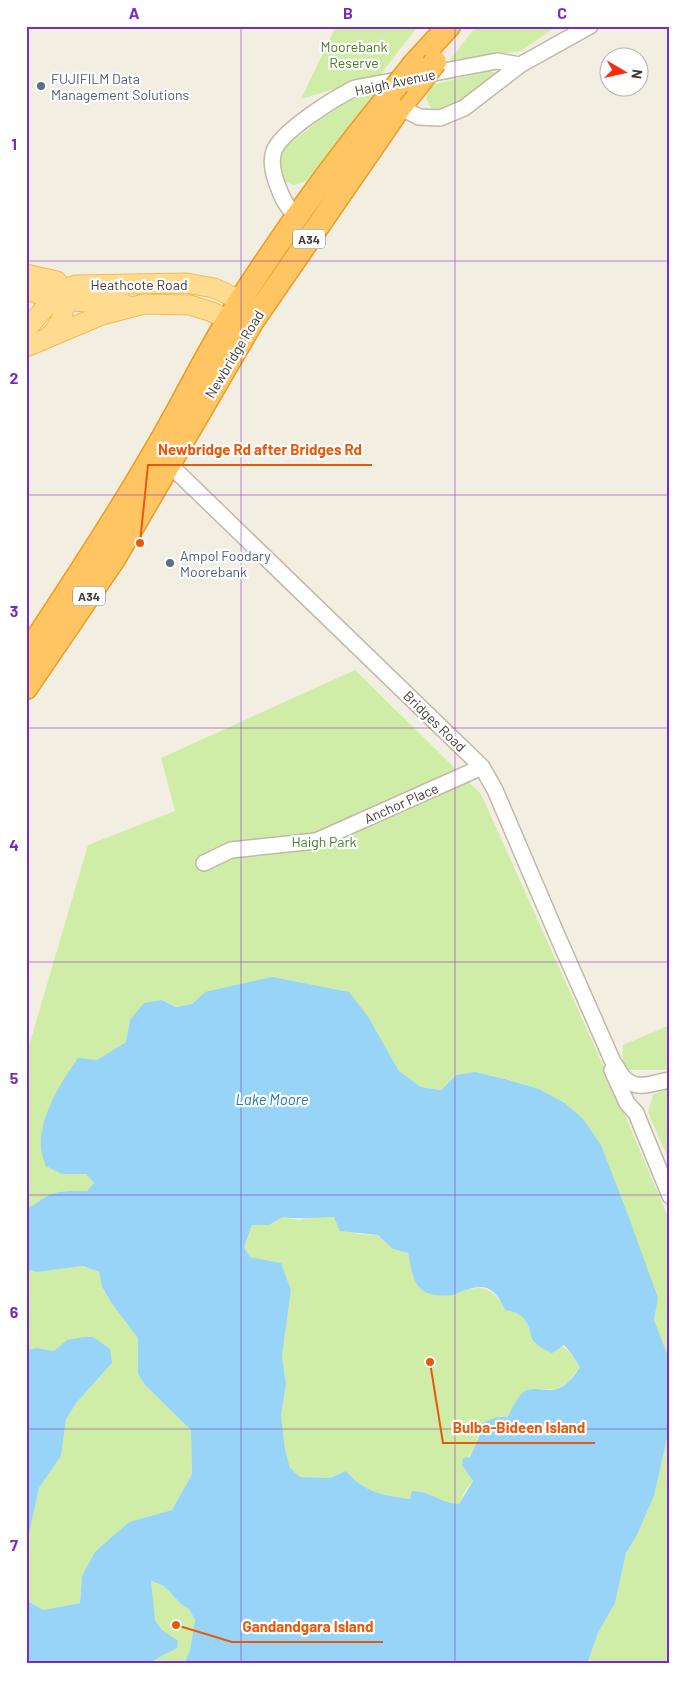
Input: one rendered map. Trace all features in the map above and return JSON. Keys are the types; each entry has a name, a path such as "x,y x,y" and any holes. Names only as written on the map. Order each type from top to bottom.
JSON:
{"highway":[{"name":"Newbridge Road","path":"26,688 114,559 161,460 242,324 396,100 451,26"},
{"name":"Newbridge Road","path":"242,324 240,300 297,217 349,144 396,100 418,86 424,63"},
{"name":"Newbridge Road","path":"26,655 119,512 161,460"}],"main road":[{"path":"32,283 83,284"},
{"path":"32,283 59,297 144,304"},
{"path":"32,283 40,300 41,314"},
{"name":"Heathcote Road","path":"34,344 49,336 58,327 63,313 59,297 70,286 83,284 202,284 240,300"},
{"path":"26,329 59,297"},
{"name":"Heathcote Road","path":"34,344 102,315 144,304 190,305 242,324"}],"street":[{"name":"Haigh Avenue","path":"396,100 419,117 440,118 464,108 520,65 590,26"},
{"name":"Haigh Avenue","path":"297,217 285,205 282,198 273,172 273,152 286,135 336,98 354,88 497,61 520,65"},
{"name":"Bridges Road","path":"161,460 482,767 496,790 557,935 623,1077 630,1083 638,1086 670,1080"},
{"name":"Anchor Place","path":"204,863 230,850 316,841 482,767"},
{"name":"Bridges Road","path":"616,1065 612,1070 627,1103 636,1114 670,1196"},
{"path":"636,1114 635,1107 641,1091 649,1085"}],"green space":[{"name":"Moorebank Reserve","path":"336,26 418,26 380,75 301,99"},
{"path":"476,26 557,26 521,51 450,60"},
{"path":"490,71 496,73 456,105 439,113 430,111 431,108 426,99 431,85"},
{"path":"370,93 375,96 306,181 294,185 286,182 282,175 280,159 286,146 322,118 349,101"},
{"name":"Haigh Park","path":"355,670 481,794 620,1103 670,1222 670,1361 654,1320 658,1298 539,1089 496,1076 473,1073 463,1073 455,1076 441,1090 421,1087 399,1071 369,1018 205,992 194,1002 181,1007 162,1000 130,1020 126,1042 97,1060 62,1174 86,1174 94,1183 87,1191 55,1193 26,1208 26,1056 88,845 175,811 161,758"},
{"path":"670,1025 670,1070 622,1070 623,1045"},
{"path":"670,1087 670,1163 648,1112 653,1095"},
{"path":"283,1217 299,1220 312,1217 334,1217 358,1234 378,1235 393,1249 408,1253 413,1276 456,1294 472,1288 491,1291 505,1310 517,1313 524,1319 529,1327 532,1339 561,1345 570,1352 580,1367 568,1382 557,1389 536,1389 519,1398 507,1417 501,1416 481,1424 475,1446 462,1465 473,1481 466,1489 459,1504 452,1504 419,1491 411,1499 375,1492 360,1484 346,1471 330,1478 300,1477 290,1468 285,1449 281,1416 286,1384 282,1356 291,1290 281,1263 250,1257 244,1247 252,1225 269,1225"},
{"path":"83,1266 99,1272 102,1288 138,1338 138,1374 145,1385 191,1430 192,1474 172,1510 129,1522 82,1576 80,1603 43,1610 26,1600 26,1548 39,1488 61,1456 66,1419 77,1402 112,1363 68,1340 54,1351 37,1348 26,1350 26,1269 37,1272"},
{"path":"670,1425 670,1664 587,1664 598,1633 615,1603 626,1553 636,1537 654,1496"},
{"path":"150,1581 164,1586 182,1605 189,1609 195,1620 190,1650 184,1664 149,1664 155,1658 167,1654 162,1630 155,1620"}],"water":[{"name":"Lake Moore","path":"272,977 349,992 369,1018 399,1071 421,1087 441,1090 456,1075 475,1072 539,1089 566,1104 583,1119 601,1145 658,1298 654,1320 670,1361 670,1425 654,1496 636,1537 626,1553 615,1603 598,1633 587,1664 184,1664 190,1650 195,1620 189,1609 182,1605 164,1586 151,1581 155,1620 162,1630 178,1641 177,1648 149,1664 26,1664 26,1600 43,1610 80,1603 82,1576 95,1552 129,1522 172,1510 192,1474 191,1430 145,1385 138,1374 138,1338 112,1304 102,1287 99,1272 83,1266 37,1272 26,1269 26,1208 55,1193 87,1191 94,1183 86,1174 62,1174 46,1166 41,1149 41,1136 47,1112 58,1089 78,1058 97,1060 126,1042 130,1020 144,1003 162,1000 176,1007 192,1004 205,992","holes":["283,1217 334,1217 340,1231 378,1235 393,1249 408,1253 415,1280 422,1290 428,1293 447,1295 477,1287 489,1289 497,1295 505,1310 517,1313 523,1318 530,1329 531,1338 536,1344 552,1353 564,1345 580,1367 561,1388 525,1391 507,1417 494,1418 481,1424 479,1437 470,1457 463,1458 462,1465 473,1481 459,1504 447,1502 418,1491 412,1491 410,1499 375,1492 360,1484 346,1471 330,1478 300,1477 290,1468 285,1449 281,1416 286,1384 282,1356 291,1290 281,1263 250,1257 244,1247 252,1225 269,1225"]},
{"path":"93,1337 110,1349 112,1363 77,1402 66,1419 61,1456 39,1488 26,1548 26,1350 37,1348 54,1351 67,1340"}],"place":[{"name":"FUJIFILM Data Management Solutions","path":"41,86"},
{"name":"Newbridge Rd after Bridges Rd","path":"140,543"},
{"name":"Ampol Foodary Moorebank","path":"170,563"},
{"name":"Bulba-Bideen Island","path":"430,1362"},
{"name":"Gandandgara Island","path":"176,1625"}]}
